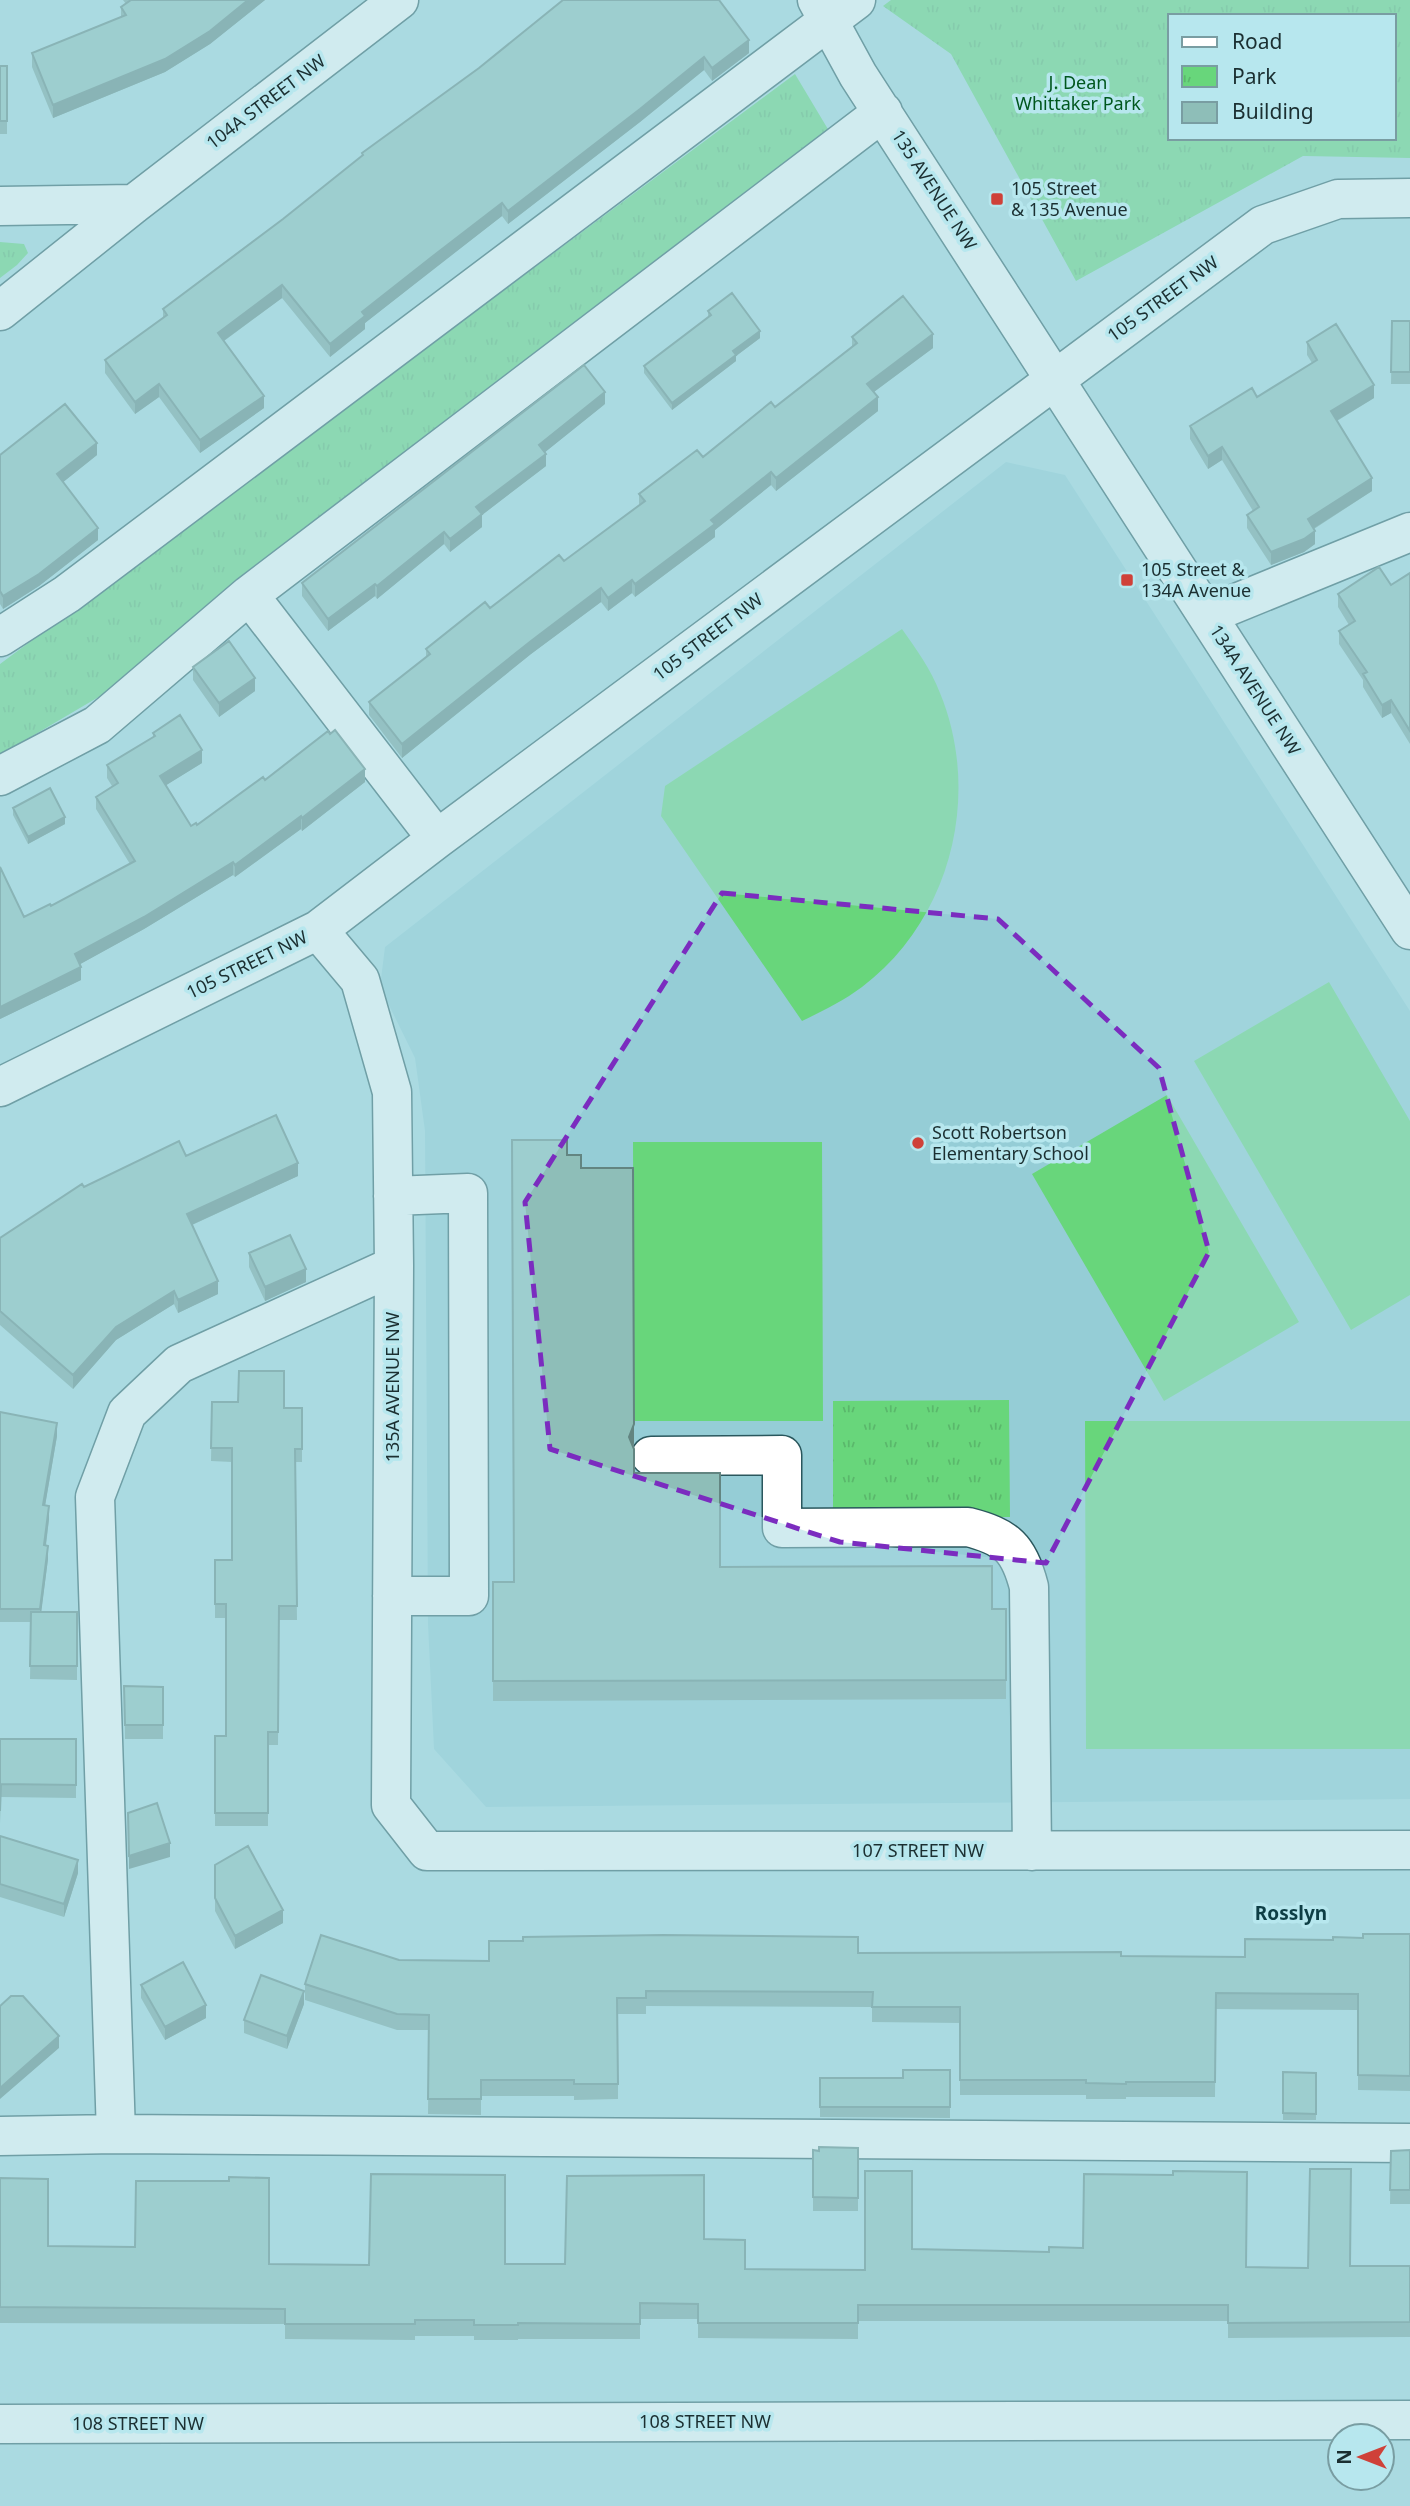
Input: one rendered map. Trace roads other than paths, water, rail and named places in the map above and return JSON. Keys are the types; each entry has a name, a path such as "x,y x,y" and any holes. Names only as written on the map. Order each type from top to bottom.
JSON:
{"street":[{"name":"104A STREET NW","path":"0,311 399,0"},
{"path":"0,638 67,594 833,7"},
{"name":"135 AVENUE NW","path":"833,7 858,75 1056,378"},
{"path":"0,776 97,725 249,594 883,112"},
{"name":"105 STREET NW","path":"0,1087 318,930 1263,225 1338,199 1410,198"},
{"path":"0,206 134,204"},
{"name":"134A AVENUE NW","path":"1056,378 1410,930"},
{"path":"1207,615 1410,532"},
{"path":"249,594 437,839"},
{"name":"135A AVENUE NW","path":"318,930 360,980 392,1092 394,1266 391,1805 427,1851"},
{"path":"392,1596 469,1596 468,1194 393,1196"},
{"path":"116,2134 95,1497 127,1413 179,1364 394,1266"},
{"path":"651,1456 782,1455 782,1528 968,1527 989,1532 1008,1544 1023,1563 1028,1587 1032,1851"},
{"name":"107 STREET NW","path":"427,1851 1410,1850"},
{"path":"0,2136 116,2134 1410,2143"},
{"name":"108 STREET NW","path":"0,2424 1410,2420"}],"place":[{"name":"105 Street & 135 Avenue","path":"997,199"},
{"name":"105 Street & 134A Avenue","path":"1127,580"},
{"name":"Scott Robertson Elementary School","path":"918,1143"}],"district":[{"name":"Rosslyn","path":"1291,1913"}],"park label":[{"name":"J. Dean Whittaker Park","path":"1078,93"}]}
